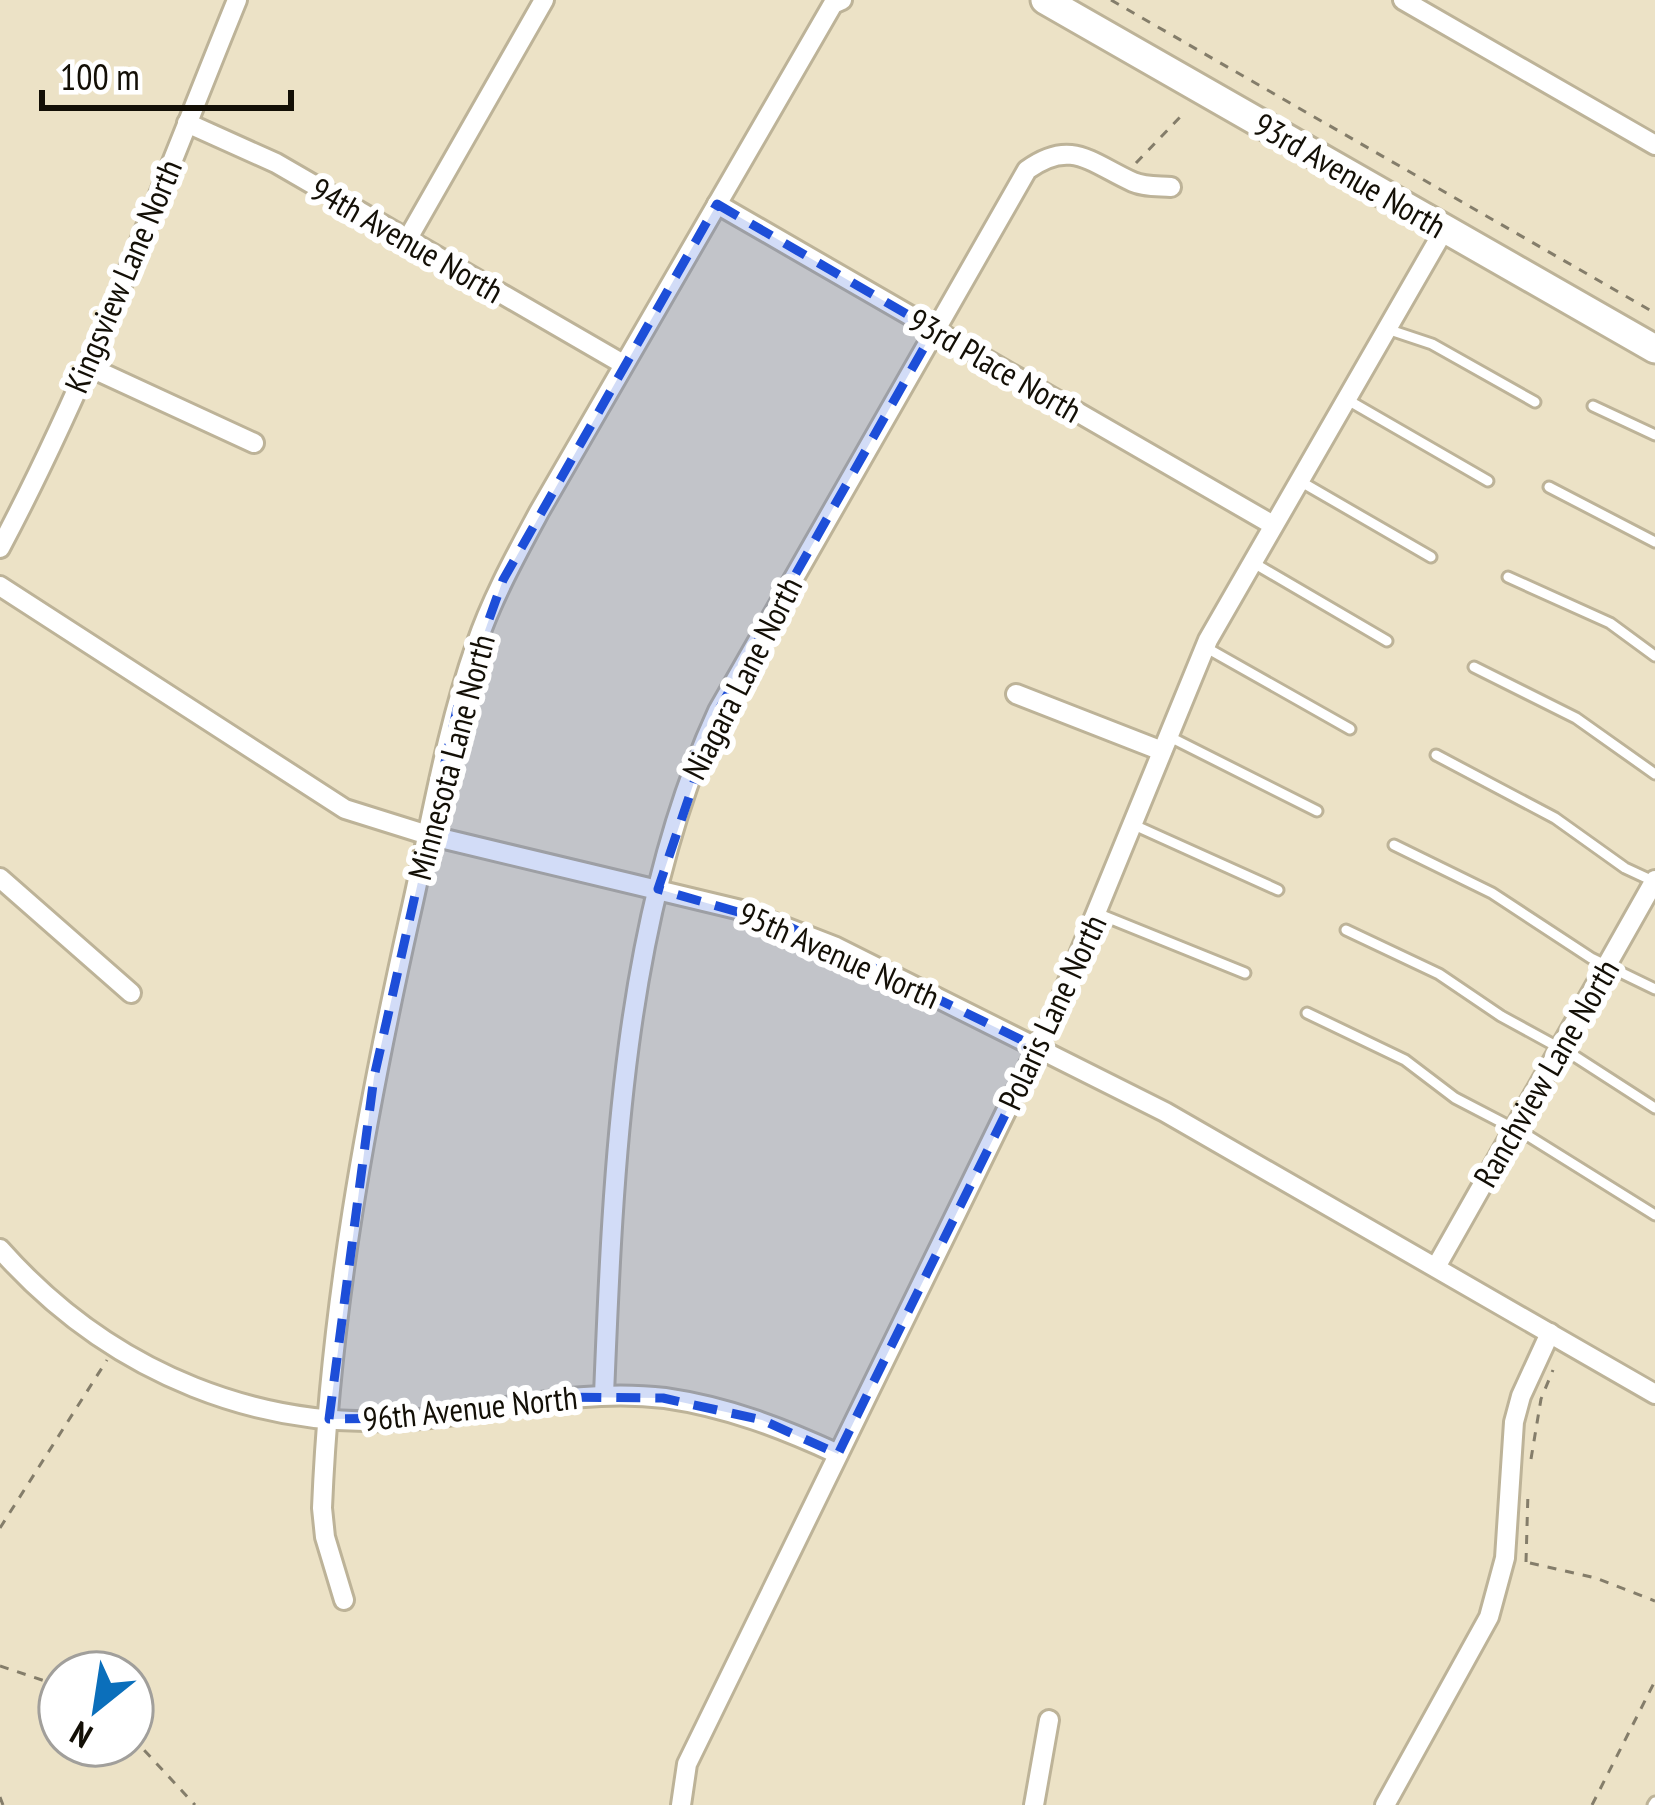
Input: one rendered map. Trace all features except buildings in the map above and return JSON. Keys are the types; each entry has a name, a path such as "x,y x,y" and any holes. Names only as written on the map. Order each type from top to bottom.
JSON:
{"main road":[{"name":"93rd Avenue North","path":"1046,0 1655,349"}],"street":[{"name":"Kingsview Lane North","path":"0,548 87,366 237,0"},
{"path":"407,240 544,0"},
{"name":"Minnesota Lane North","path":"344,1600 328,1550 322,1508 350,1227 374,1077 476,644 503,580 623,364 833,4 842,0"},
{"path":"1403,0 1655,145"},
{"name":"94th Avenue North","path":"188,123 276,164 623,364"},
{"name":"Niagara Lane North","path":"604,1395 613,1215 632,1036 658,889 686,785 718,710 1027,170 1058,154 1077,155 1138,184 1171,187"},
{"name":"93rd Place North","path":"717,204 1273,525"},
{"name":"Polaris Lane North","path":"681,1805 687,1764 1099,914 1205,647 1444,230"},
{"path":"87,366 254,443"},
{"name":"95th Avenue North","path":"0,586 345,809 428,835 658,889 790,927 1165,1112 1655,1394"},
{"path":"1016,694 1166,743"},
{"path":"0,878 131,993"},
{"name":"Ranchview Lane North","path":"1436,1267 1655,881"},
{"name":"96th Avenue North","path":"0,1249 46,1296 114,1348 163,1376 265,1411 328,1419 431,1418 559,1397 663,1398 762,1420 838,1454"},
{"path":"1385,1805 1489,1617 1505,1558 1514,1422 1550,1334"},
{"path":"1034,1805 1049,1720"}],"lane":[{"path":"1387,329 1432,344 1535,402"},
{"path":"1346,399 1488,481"},
{"path":"1593,406 1655,435"},
{"path":"1298,480 1431,556"},
{"path":"1549,487 1655,542"},
{"path":"1252,562 1387,641"},
{"path":"1508,577 1610,623 1655,656"},
{"path":"1205,647 1350,729"},
{"path":"1474,667 1576,718 1655,774"},
{"path":"1166,743 1317,811"},
{"path":"1436,755 1555,818 1624,868 1655,881"},
{"path":"1134,825 1278,890"},
{"path":"1394,845 1492,892 1553,936 1655,989"},
{"path":"1099,914 1245,973"},
{"path":"1346,930 1439,974 1655,1108"},
{"path":"1307,1013 1405,1060 1455,1098 1655,1215"}],"path":[{"path":"1111,0 1655,313"},
{"path":"1128,179 1137,161 1184,112"},
{"path":"0,1528 114,1348"},
{"path":"1529,1472 1534,1426 1553,1365"},
{"path":"1529,1486 1526,1562 1596,1578 1655,1601"},
{"path":"0,1666 36,1678"},
{"path":"1592,1805 1655,1681"},
{"path":"156,1763 195,1805"},
{"path":"0,1797 3,1805"}],"highlighted area":[{"path":"717,204 934,330 718,711 658,889 790,927 1038,1048 838,1454 762,1420 663,1398 558,1397 431,1418 329,1419 374,1077 457,709 503,580"}]}
